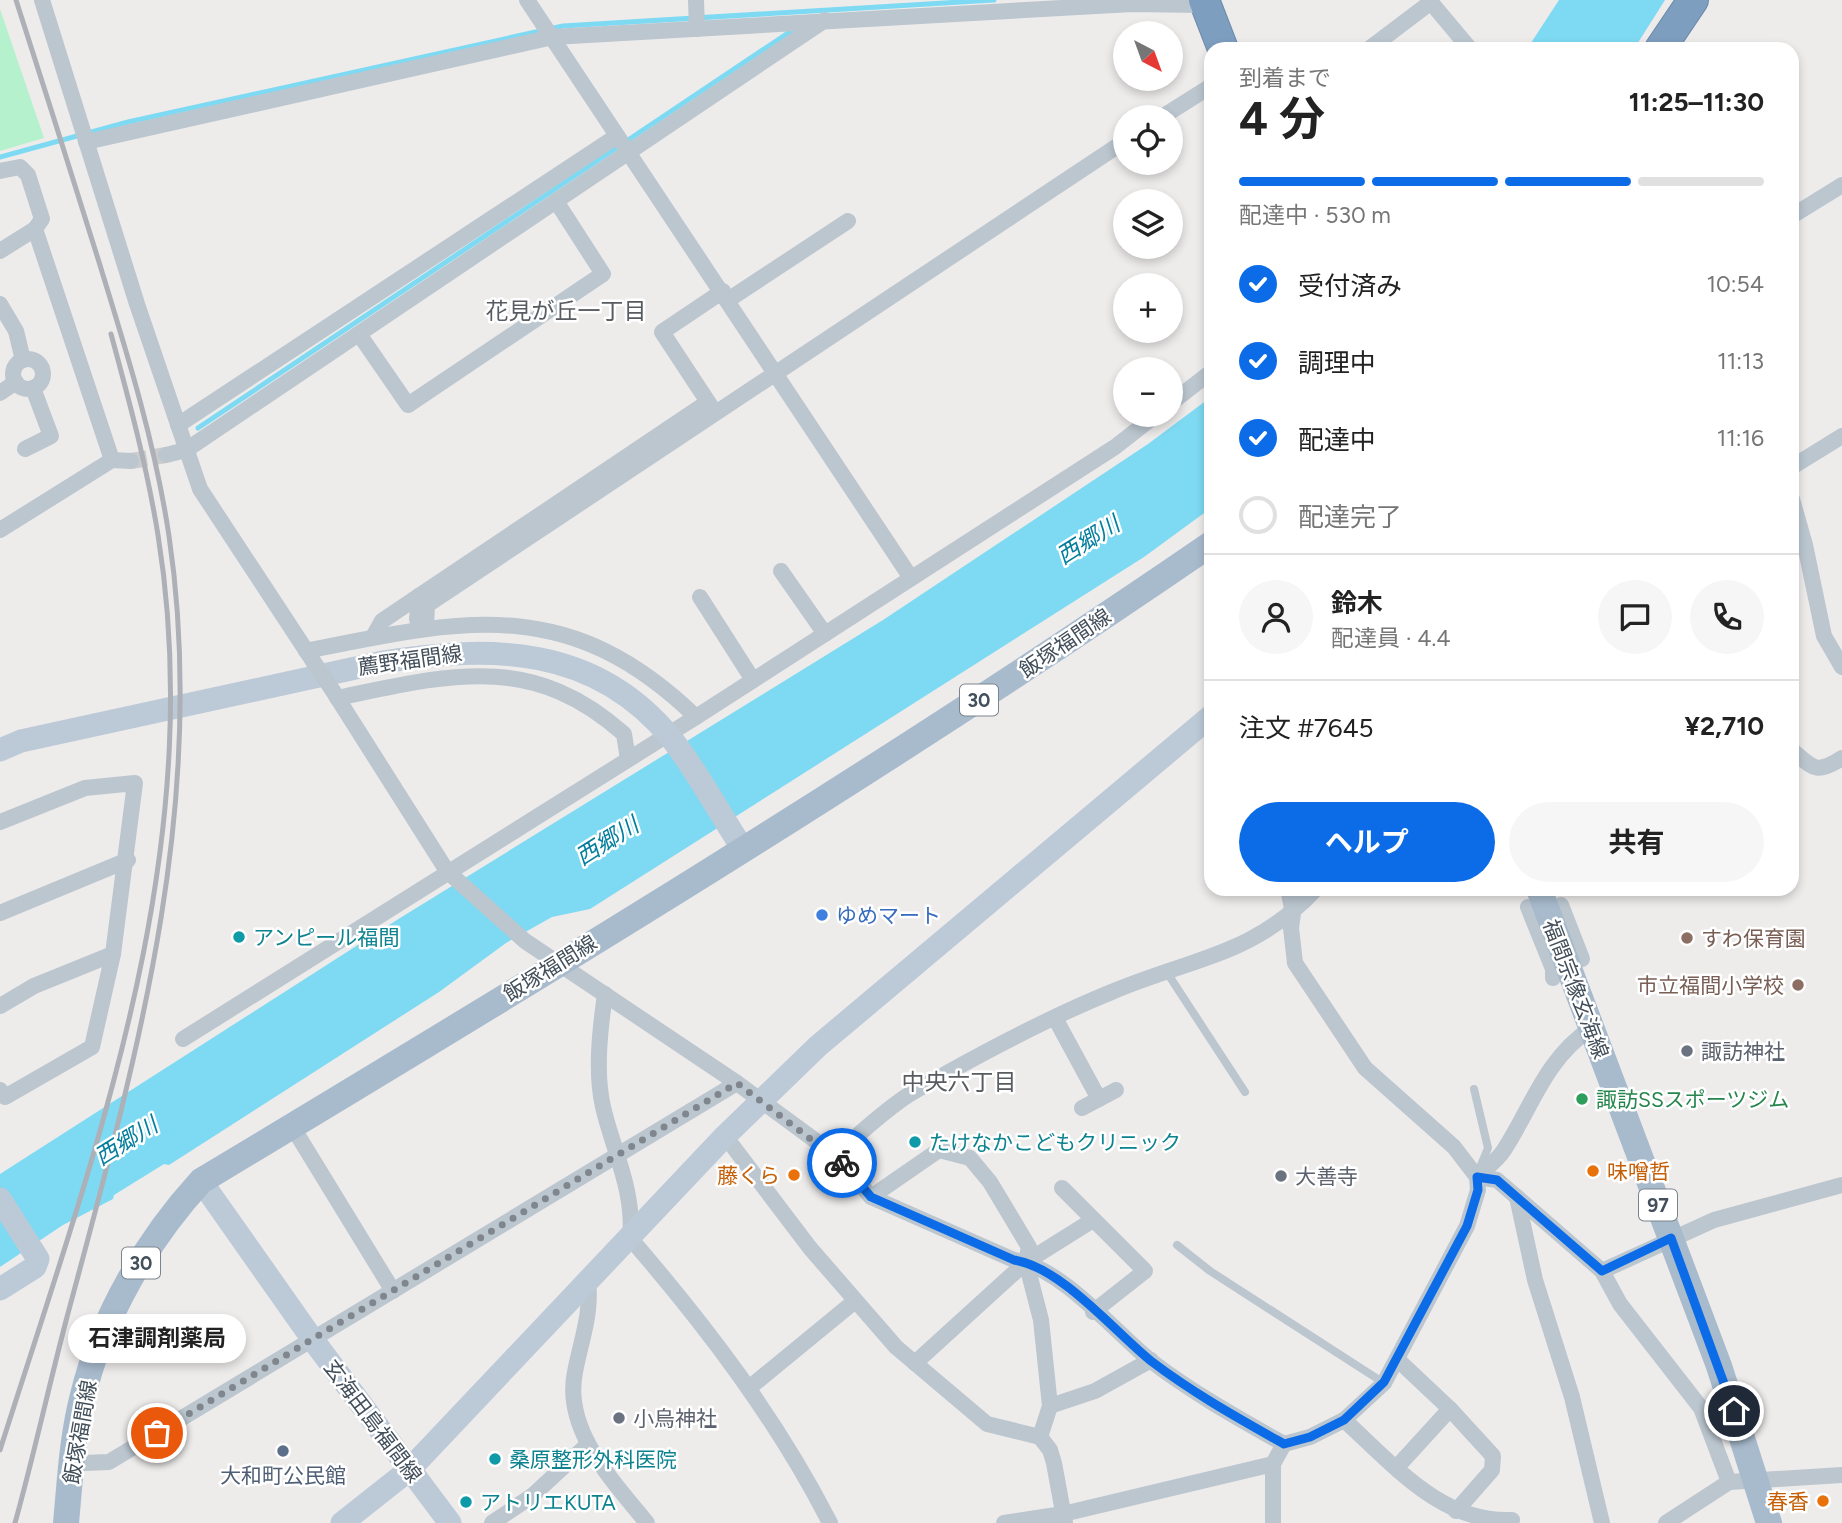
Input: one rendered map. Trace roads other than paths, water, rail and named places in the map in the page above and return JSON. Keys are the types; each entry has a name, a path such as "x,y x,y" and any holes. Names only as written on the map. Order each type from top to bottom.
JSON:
{"highway":[{"path":"1665,42 1693,0"},
{"path":"1205,3 1220,42"}],"main road":[{"name":"飯塚福間線","path":"66,1523 72,1459 83,1395 102,1335 166,1219 201,1181 558,963 737,841 1048,656 1204,549"},
{"name":"福間宗像玄海線","path":"1533,898 1591,1028 1671,1238 1758,1479 1769,1523"}],"street":[{"path":"42,0 85,140 200,489 451,875 525,941 737,1083 835,1154 871,1197 1014,1260 1026,1262 1065,1286 1151,1360 1198,1395 1284,1444 1310,1437 1344,1420 1384,1382 1467,1226 1478,1190 1477,1177 1454,1146 1365,1068 1295,963 1291,928 1293,913 1289,896"},
{"path":"527,0 726,295 911,578"},
{"path":"696,0 697,29"},
{"path":"1378,42 1430,1 1464,42"},
{"path":"85,140 552,37 1132,4 1205,3"},
{"path":"166,455 186,450 825,20"},
{"path":"1181,105 1204,90"},
{"path":"178,425 617,136"},
{"path":"373,638 383,621 419,596 712,408 776,373 1113,149"},
{"path":"0,171 20,167 28,175 42,219 35,229 0,251"},
{"path":"1799,212 1842,185"},
{"path":"359,334 408,405 603,274 556,201"},
{"path":"712,408 662,331 848,221"},
{"path":"35,229 112,460"},
{"path":"0,304 16,331 23,360"},
{"path":"23,360 34,360 41,367 43,377 33,388 25,388 16,382 14,372 23,360"},
{"path":"1183,394 1204,377"},
{"path":"0,393 16,382"},
{"path":"25,449 51,436 33,388"},
{"path":"421,628 427,605 712,408"},
{"path":"183,1039 451,875 628,759 673,740 696,717 1115,447 1141,427"},
{"path":"1799,459 1842,436"},
{"path":"0,530 112,460 131,461"},
{"path":"1799,524 1824,636 1842,667"},
{"path":"781,571 825,634"},
{"path":"419,596 421,628"},
{"path":"700,597 754,680"},
{"path":"310,656 421,628 472,623 552,631 622,657 648,673 696,717"},
{"name":"薦野福間線","path":"0,750 48,735 371,664 441,653 480,651 568,664 606,682 640,706 673,740 737,841"},
{"path":"335,695 450,676 489,676 535,682 573,695 605,717 624,734 628,759"},
{"path":"342,1523 408,1470 725,1136 818,1046 1204,722"},
{"path":"1799,756 1813,768 1825,769 1842,758"},
{"path":"0,822 85,788 135,783 128,860 113,954 92,1047 5,1097 0,1090"},
{"path":"0,913 128,860"},
{"path":"835,1154 898,1101 978,1055 1055,1018 1166,971 1218,956 1267,933 1309,896"},
{"path":"1533,898 1553,978"},
{"path":"1562,905 1582,959"},
{"path":"1543,942 1571,931"},
{"path":"0,1006 34,986 113,954"},
{"path":"604,994 600,1031 600,1093 619,1154 631,1222 630,1238 707,1330 749,1388 808,1478 830,1523"},
{"path":"1055,1018 1099,1099"},
{"path":"1477,1177 1502,1153 1543,1078 1570,1042 1591,1028"},
{"path":"72,1459 84,1463 109,1462 737,1083"},
{"path":"1082,1108 1116,1090"},
{"path":"292,1126 393,1291"},
{"path":"725,1136 780,1211 856,1301 915,1363 987,1424 1040,1437 1050,1450 1054,1463 1064,1519"},
{"path":"871,1197 939,1150 970,1157 990,1182 1028,1247 1026,1262 1041,1320 1050,1406 1040,1437"},
{"path":"1477,1177 1497,1180 1602,1271 1620,1304 1701,1408 1729,1482"},
{"name":"玄海田島福間線","path":"201,1181 313,1340 450,1523"},
{"path":"1602,1271 1714,1220 1842,1185"},
{"path":"1062,1188 1145,1271 1093,1312"},
{"path":"1517,1197 1535,1280 1572,1397 1602,1523"},
{"path":"0,1199 35,1261 0,1289"},
{"path":"915,1363 1026,1262 1093,1220"},
{"path":"588,1281 590,1317 574,1374 572,1401 587,1445 647,1523"},
{"path":"749,1388 856,1301"},
{"path":"1050,1406 1094,1391 1151,1360"},
{"path":"1398,1360 1488,1448 1494,1463 1492,1470 1455,1511"},
{"path":"1397,1467 1450,1409"},
{"path":"1344,1420 1440,1503 1480,1520 1512,1520"},
{"path":"1273,1523 1273,1464 1284,1444"},
{"path":"492,1523 532,1496 587,1445"},
{"path":"1004,1523 1064,1519 1273,1464"},
{"path":"1666,1523 1682,1518 1729,1482 1842,1475"}],"lane":[{"path":"1166,971 1245,1092"},
{"path":"1475,1089 1488,1148 1477,1177"},
{"path":"1177,1245 1210,1271 1384,1382"}],"water":[{"path":"1559,0 1665,0 1638,42 1532,42"},
{"name":"西郷川","path":"1204,402 1204,513 1144,557 590,909 552,917 506,943 439,992 169,1165 164,1164 114,1195 113,1199 63,1225 0,1267 0,1174 400,918 883,620 1171,427 1183,427 1183,418"}],"waterway":[{"path":"0,157 128,122 563,26 994,0"},
{"path":"198,428 794,29"}],"tunnel":[{"path":"131,461 166,455"}],"railway":[{"path":"15,1523 118,1124 140,1028 159,931 172,834 180,735 179,636 169,536 156,466 120,330 16,0"},
{"path":"0,1450 72,1227 105,1114 133,1000 155,886 168,770 170,653 158,535 143,459 111,334"}],"place":[{"name":"ゆめマート","path":"822,915"},
{"name":"アンピール福間","path":"239,937"},
{"name":"すわ保育園","path":"1687,938"},
{"name":"市立福間小学校","path":"1798,985"},
{"name":"諏訪神社","path":"1687,1051"},
{"name":"諏訪SSスポーツジム","path":"1582,1099"},
{"name":"たけなかこどもクリニック","path":"915,1142"},
{"name":"味噌哲","path":"1593,1171"},
{"name":"藤くら","path":"794,1175"},
{"name":"大善寺","path":"1281,1176"},
{"name":"小烏神社","path":"619,1418"},
{"name":"石津調剤薬局","path":"157,1433"},
{"name":"大和町公民館","path":"283,1451"},
{"name":"桑原整形外科医院","path":"495,1459"},
{"name":"春香","path":"1823,1501"},
{"name":"アトリエKUTA","path":"466,1502"}],"district":[{"name":"花見が丘一丁目","path":"566,311"},
{"name":"中央六丁目","path":"959,1082"}]}
